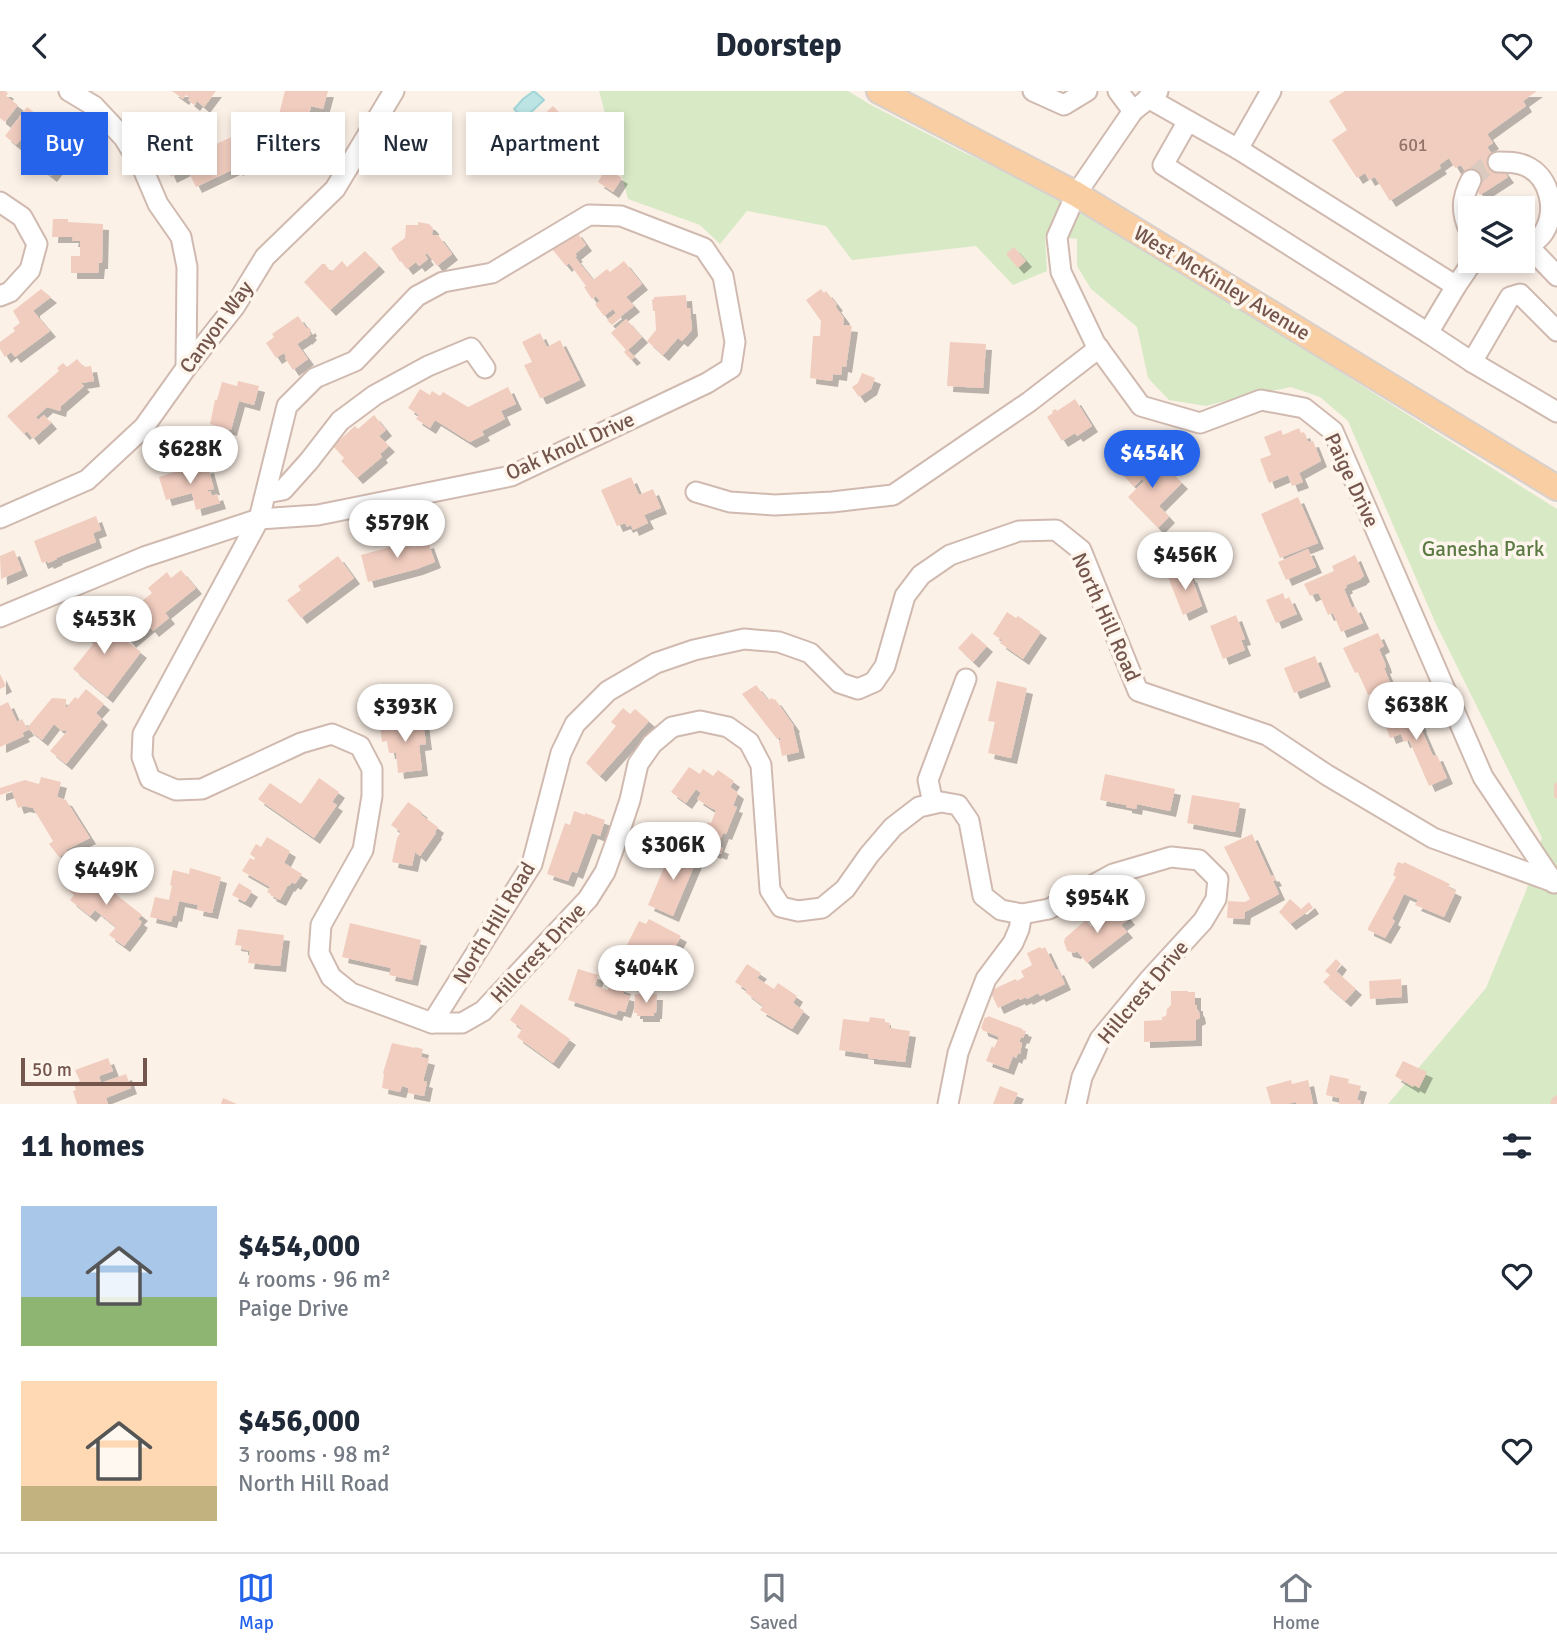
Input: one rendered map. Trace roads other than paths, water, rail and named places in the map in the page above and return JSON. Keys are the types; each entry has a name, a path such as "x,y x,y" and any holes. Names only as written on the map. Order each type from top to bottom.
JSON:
{"main road":[{"name":"West McKinley Avenue","path":"879,91 1076,194 1557,488"}],"street":[{"path":"69,91 94,107 124,138 143,169 159,204 181,237 187,267 186,368"},
{"name":"Canyon Way","path":"0,517 87,480 144,427 235,306 265,257 335,189 394,91"},
{"path":"1033,91 1064,105 1087,91"},
{"path":"1118,91 1146,100 1238,149 1456,286"},
{"path":"1238,149 1270,91"},
{"name":"Paige Drive","path":"1146,100 1076,194 1057,237 1061,272 1095,343 1141,406 1200,423 1261,400 1304,408 1333,431 1483,777 1554,883"},
{"path":"1188,121 1163,165 1472,362 1557,412"},
{"path":"1498,162 1513,162 1528,167 1540,176 1548,188 1552,203 1553,230 1545,232 1535,241"},
{"path":"1464,196 1471,180"},
{"path":"0,202 22,217 37,244 30,270 10,292 0,296"},
{"name":"Oak Knoll Drive","path":"589,215 621,216 704,248 723,276 735,342 731,367 707,383 511,476 318,515 259,519 287,406 315,378 355,361 417,296 443,282 492,273 589,215"},
{"path":"1535,253 1557,276"},
{"path":"1428,333 1465,273"},
{"path":"1472,362 1510,297 1520,294 1557,331"},
{"path":"266,493 283,490 340,421 375,395 428,366 471,348 485,368"},
{"path":"696,492 730,502 775,505 893,495 1028,402 1099,348"},
{"path":"0,617 144,557 259,519"},
{"name":"Hillcrest Drive","path":"259,519 143,734 142,757 150,779 176,790 202,789 302,743 332,734 360,746 372,769 372,796 363,850 321,926 320,953 331,977 351,993 432,1023 463,1023 484,1011 588,899 605,871 617,839 638,764 652,744 672,727 700,722 728,727 749,742 761,765 770,890 781,907 798,911 822,908 845,889 893,827 919,807 933,803"},
{"name":"North Hill Road","path":"432,1023 532,864 561,753 575,724 608,691 656,663 694,650 744,639 779,642 810,653 840,683 858,689 874,682 885,666 905,596 921,575 950,555 1019,531 1056,530 1081,550 1138,691 1267,735 1327,775 1433,838 1554,883"},
{"path":"948,1104 958,1053 971,1017 986,979 1013,943 1022,914 1002,910 983,896 969,821 958,805 941,801 933,803 928,780 966,679"},
{"name":"Hillcrest Drive","path":"1022,914 1049,909 1113,874 1171,857 1199,860 1218,879 1216,898 1203,921 1100,1039 1082,1077 1076,1104"}],"water":[{"path":"534,91 544,100 531,112 517,112 514,109"}],"tunnel":[{"path":"1471,180 1484,168 1498,162"}],"park label":[{"name":"Ganesha Park","path":"1483,549"}]}
